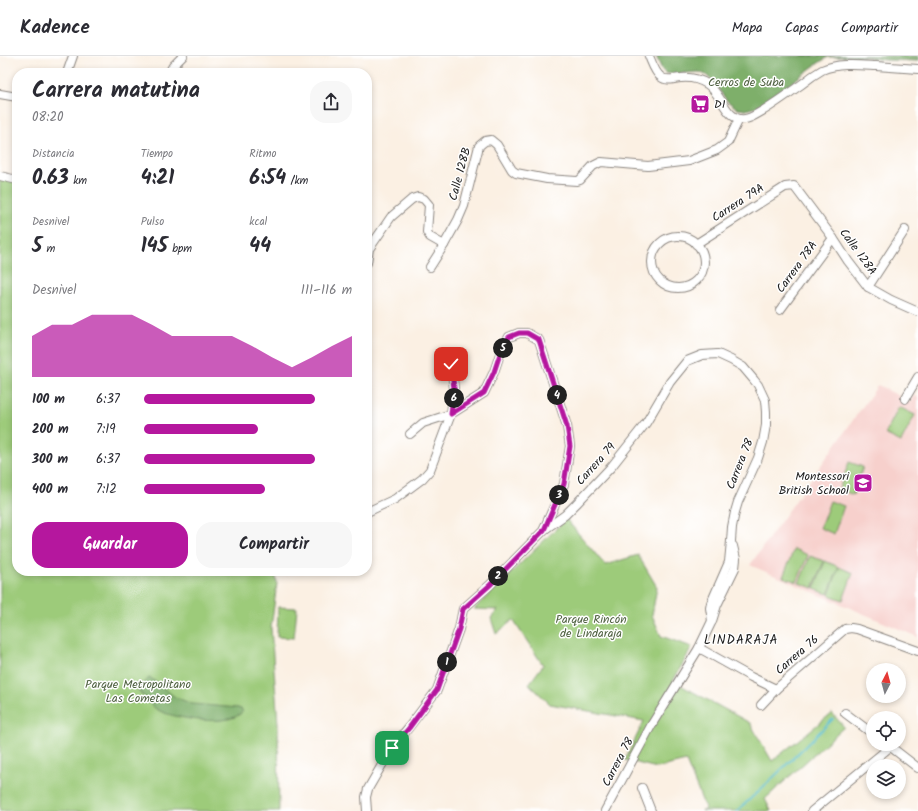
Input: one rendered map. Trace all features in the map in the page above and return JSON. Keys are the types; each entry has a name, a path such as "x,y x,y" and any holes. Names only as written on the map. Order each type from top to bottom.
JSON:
{"street":[{"path":"69,68 73,56"},
{"path":"172,68 183,56"},
{"path":"650,56 656,72 661,77 670,80 694,78 708,85 714,89 723,104 734,116 739,119 752,117 821,71 834,66 849,64 918,69"},
{"path":"0,94 12,96"},
{"name":"Calle 128B","path":"430,267 458,220 464,206 479,146 485,141 492,140 497,145 512,170 516,173 547,179 577,181 580,180 593,166 601,162 648,166 689,161 718,150 728,142 739,119"},
{"path":"0,176 12,179"},
{"name":"Calle 128A","path":"794,186 868,287 891,300 918,312"},
{"name":"Carrera 79A","path":"696,244 785,187 794,186"},
{"name":"Calle 128B","path":"372,245 391,217 412,199 418,197 424,199 429,205 427,232 430,237 444,245"},
{"path":"868,287 905,230"},
{"path":"682,236 690,239 696,244 702,251 704,268 701,276 695,282 688,287 679,289 670,288 662,284 656,278 652,270 651,262 652,254 660,242 666,238 682,236"},
{"name":"Carrera 78A","path":"780,310 833,238"},
{"path":"410,434 423,423 451,414 484,393 494,372 501,351 509,337 519,333 527,333 539,340 567,426 570,446 564,484 544,530"},
{"name":"Carrera 78","path":"605,811 652,724 699,648 717,605 736,568 733,563 732,541 732,527 735,512 758,458 763,442 766,425 765,400 758,385 743,367 718,354 702,355 687,361"},
{"name":"Carrera 79","path":"367,811 366,797 368,788 392,748 437,690 459,629 463,609 490,585 544,530 565,515 612,466 646,424 670,382 687,361"},
{"path":"372,510 395,499 422,479 430,470 451,414 454,388 451,364"},
{"path":"905,399 918,377"},
{"name":"Carrera 76","path":"761,704 845,629 857,629 918,651"},
{"path":"699,648 776,689"},
{"path":"845,713 866,729"},
{"path":"812,811 881,751"},
{"path":"896,751 918,768"},
{"path":"642,788 651,811"}],"shaded area":[{"name":"Montessori British School","path":"878,385 910,402 914,395 918,398 918,637 750,565"}],"green space":[{"name":"Cerros de Suba","path":"656,56 918,56 918,61 885,60 866,57 828,57 795,80 779,94 757,107 746,110 738,109 727,101 706,75 699,72 673,74 665,73 662,70"},
{"name":"Parque Metropolitano Las Cometas","path":"0,176 12,179 12,576 276,576 277,583 271,628 278,724 279,811 0,811"},
{"path":"899,407 915,415 901,442 885,434"},
{"path":"849,462 863,467 853,495 839,489"},
{"path":"830,501 844,506 834,534 820,528"},
{"name":"Parque Rincón de Lindaraja","path":"566,519 605,565 638,555 657,587 652,615 661,636 692,647 673,681 750,723 772,761 832,713 844,727 765,799 771,811 702,811 706,810 686,761 657,768 625,760 644,721 550,704 529,684 543,665 513,620 496,634 491,618 498,610 474,609"},
{"path":"794,549 808,555 797,582 783,577"},
{"path":"810,556 824,561 813,588 799,583"},
{"path":"825,561 839,567 828,594 814,589"},
{"path":"839,567 853,573 843,600 829,595"},
{"path":"278,607 297,608 294,638 277,637"},
{"path":"149,678 175,697 192,704 238,708 243,711 237,716 215,720 188,719 164,713 153,707 137,689"}],"waterway":[{"path":"737,811 833,719"}],"place":[{"name":"D1","path":"700,104"},
{"name":"Montessori British School","path":"863,483"}],"district":[{"name":"LINDARAJA","path":"741,640"}],"route":[{"path":"392,748 437,690 459,629 463,609 490,585 544,530 564,484 570,446 567,426 539,340 527,333 519,333 509,337 501,351 494,372 484,393 451,414 454,399 451,364"}]}
